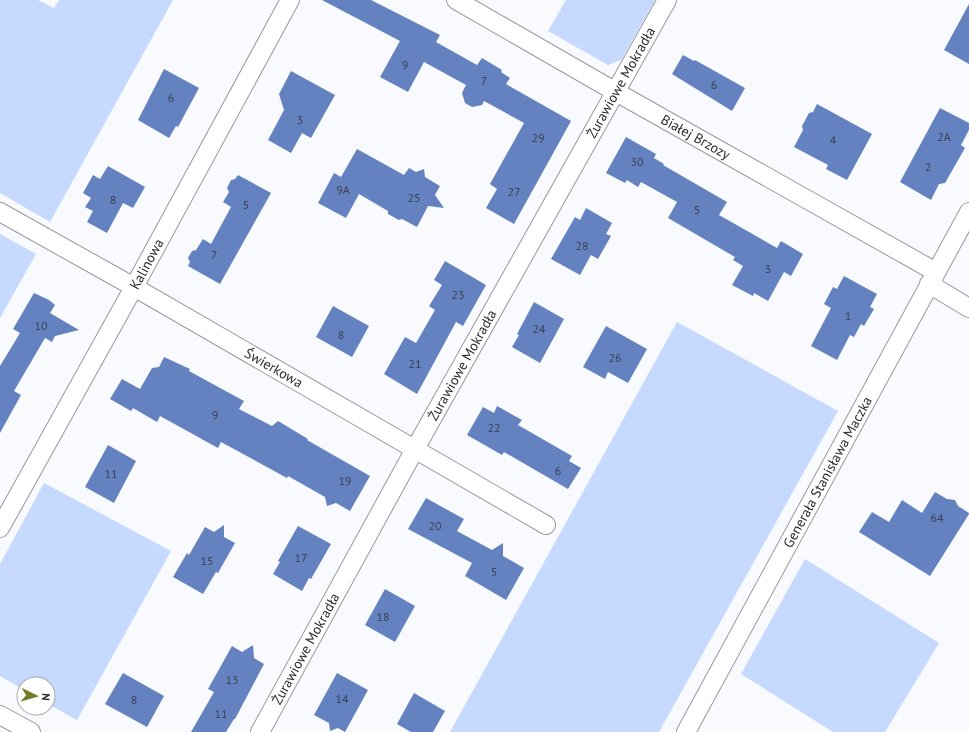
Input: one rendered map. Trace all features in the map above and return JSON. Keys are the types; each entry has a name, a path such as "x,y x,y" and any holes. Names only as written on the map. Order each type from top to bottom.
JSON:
{"street":[{"name":"Kalinowa","path":"0,528 134,287 290,0"},
{"name":"Białej Brzozy","path":"456,0 616,92 932,278 969,308"},
{"name":"Żurawiowe Mokradła","path":"260,732 415,449 667,0"},
{"name":"Świerkowa","path":"0,212 134,287 546,525"},
{"name":"Generała Stanisława Maczka","path":"686,732 969,212"},
{"path":"0,715 31,732"}],"shaded area":[{"path":"0,0 38,0 54,8 59,0 173,0 50,222 0,193"},
{"path":"566,0 655,0 621,60 608,65 548,31"},
{"path":"0,234 36,254 0,318"},
{"path":"677,322 838,411 659,732 450,732"},
{"path":"44,483 171,551 77,720 56,708 56,676 16,676 16,685 0,676 0,564"},
{"path":"805,559 939,643 885,732 833,732 741,674"}],"building":[{"path":"322,0 371,0 440,35 436,42 477,65 482,58 502,70 501,72 510,78 506,84 571,121 514,224 486,208 497,189 490,184 524,123 484,101 482,105 472,107 465,103 462,93 466,85 424,62 408,92 380,77 400,41"},
{"path":"969,4 969,64 944,50"},
{"path":"683,55 694,61 695,60 745,88 732,111 672,74"},
{"path":"164,69 199,88 178,127 176,126 169,138 138,120"},
{"path":"291,71 335,95 311,138 302,133 291,153 268,140 284,110 279,94"},
{"path":"817,104 872,134 847,180 826,169 828,165 794,147 803,130 802,126 809,113 813,112"},
{"path":"940,108 969,123 969,130 961,145 965,148 945,183 939,184 931,200 900,182"},
{"path":"626,137 656,154 654,158 664,164 663,165 727,202 719,215 777,248 781,241 803,254 791,276 784,272 768,301 754,293 753,296 732,285 743,266 733,260 735,257 668,218 677,202 641,182 638,187 627,180 625,183 606,173"},
{"path":"357,149 404,175 409,168 416,172 424,169 425,177 440,186 435,195 444,208 428,206 417,227 388,214 388,211 359,194 346,218 318,203 334,173 341,177"},
{"path":"108,166 145,187 133,208 123,203 107,233 87,222 93,211 85,207 91,198 83,193 93,175 100,179"},
{"path":"238,175 271,193 220,284 188,266 190,262 188,258 192,251 196,250 203,239 211,244 231,207 223,202 229,192 227,188 231,180 235,179"},
{"path":"586,208 612,223 606,234 611,236 598,259 591,255 580,275 551,259 575,217 580,220"},
{"path":"445,261 486,285 463,326 456,322 417,394 384,374 405,337 416,343 435,310 429,306 442,285 434,280"},
{"path":"844,276 877,294 870,307 874,309 864,326 861,324 854,337 850,335 837,360 811,346 831,308 824,304 833,287 837,289"},
{"path":"34,293 49,300 55,305 50,313 79,330 55,336 52,342 45,338 14,391 21,395 0,433 0,366 20,333 13,329"},
{"path":"534,302 564,319 540,363 512,347 519,335 517,334"},
{"path":"333,306 369,326 352,357 316,337"},
{"path":"606,326 647,349 628,383 608,372 605,379 583,367"},
{"path":"164,357 190,369 189,371 244,401 239,409 272,426 278,421 308,439 307,440 370,476 350,511 336,503 327,506 325,497 288,476 287,478 221,442 218,448 160,416 157,422 133,408 131,411 110,399 122,379 140,389 152,368 159,367"},
{"path":"497,406 522,420 518,425 572,456 569,461 581,468 568,489 504,452 502,455 467,435 483,407 494,413"},
{"path":"108,445 136,461 114,503 85,487"},
{"path":"935,492 947,499 955,500 958,506 969,514 930,576 859,532 872,512 889,522 902,500 922,513"},
{"path":"426,498 464,519 457,531 492,550 503,543 503,556 524,568 506,600 465,576 472,563 408,529"},
{"path":"224,525 224,537 235,543 218,573 216,572 203,594 173,577 187,553 189,555 205,527 214,532"},
{"path":"298,526 331,544 311,579 309,578 302,591 273,574 280,562 278,561"},
{"path":"385,589 415,606 395,642 365,625"},
{"path":"253,645 254,658 264,664 235,719 226,732 191,732 214,692 208,689 232,646 242,652"},
{"path":"123,673 164,696 147,727 105,704"},
{"path":"337,673 368,690 345,732 338,728 330,731 329,723 314,715"},
{"path":"414,693 445,711 433,732 411,732 397,724"}]}
